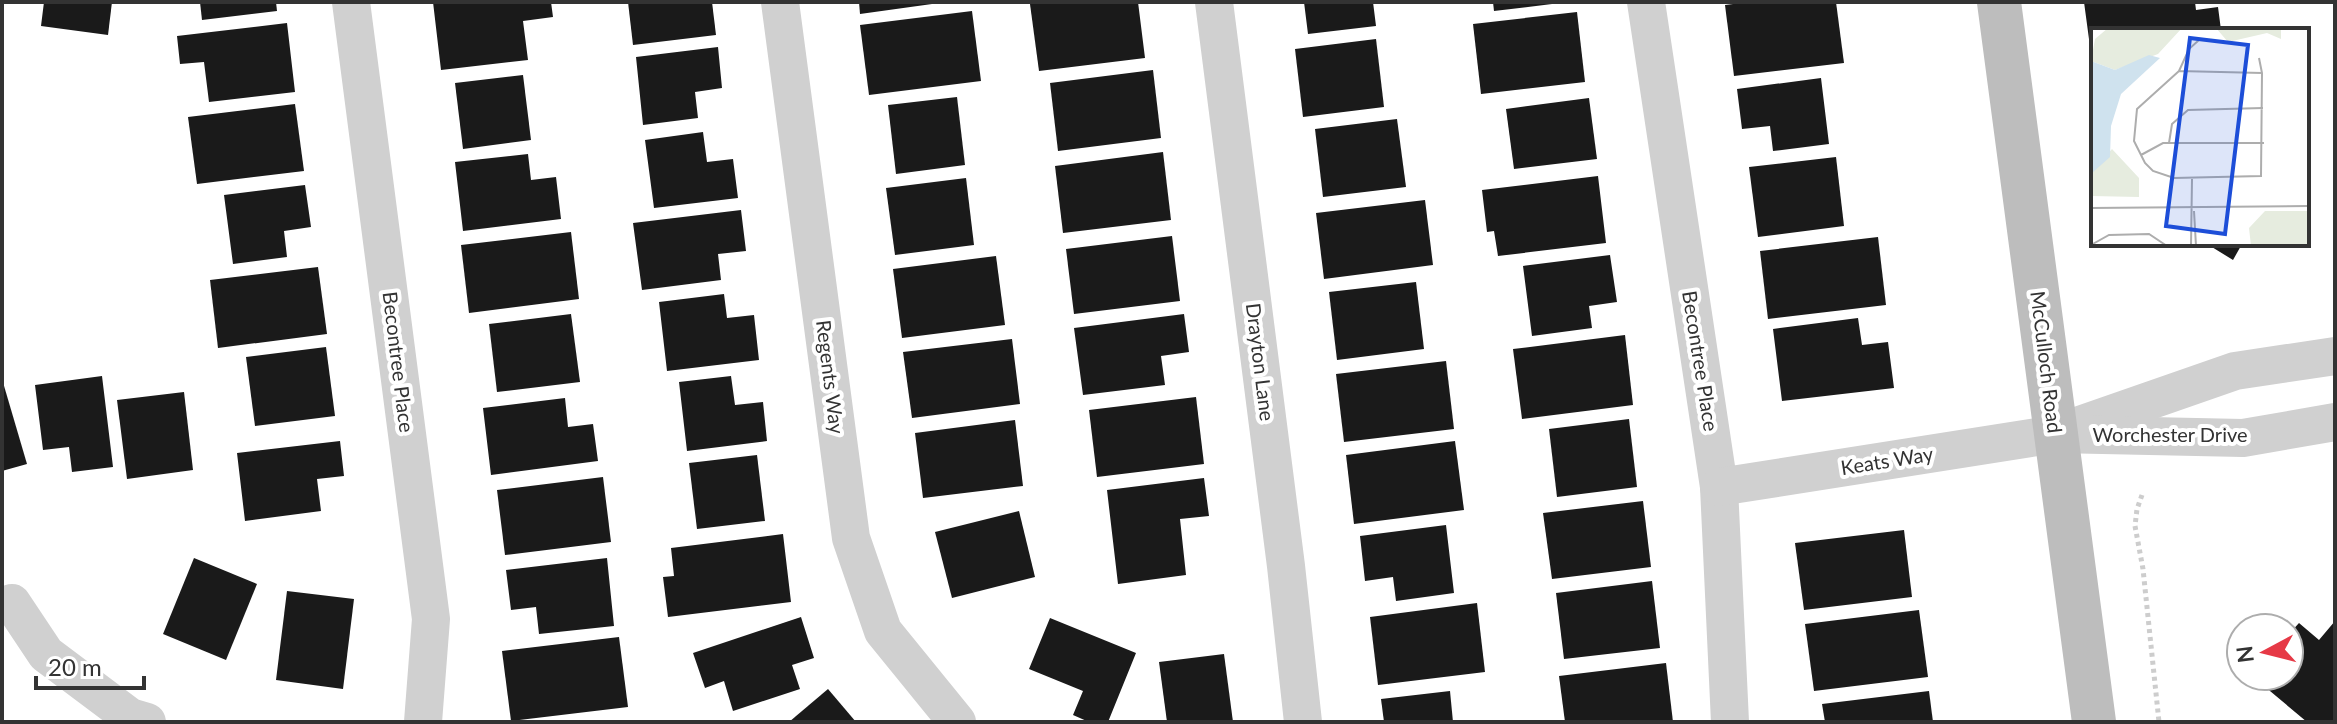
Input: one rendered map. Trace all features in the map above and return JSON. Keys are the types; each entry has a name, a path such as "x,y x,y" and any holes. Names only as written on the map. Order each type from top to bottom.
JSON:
{"main road":[{"name":"McCulloch Road","path":"1999,2 2094,722"}],"street":[{"name":"Becontree Place","path":"351,2 431,619 423,722"},
{"name":"Regents Way","path":"780,2 851,538 883,631 957,722"},
{"name":"Drayton Lane","path":"1214,2 1303,722"},
{"name":"Becontree Place","path":"1646,2 1719,487 1730,722"},
{"name":"Worchester Drive","path":"2056,434 2235,371 2335,356"},
{"name":"Worchester Drive","path":"2056,434 2243,438 2335,422"},
{"name":"Keats Way","path":"1719,487 2056,434"},
{"path":"12,603 46,654 130,717 147,722"}],"path":[{"path":"2142,495 2135,526 2143,569 2159,722"}],"building":[{"path":"44,2 112,2 108,35 41,26"},
{"path":"200,2 276,2 277,11 202,20"},
{"path":"433,2 551,2 553,17 523,21 528,60 441,70"},
{"path":"628,2 712,2 716,35 633,45"},
{"path":"859,2 932,2 932,4 860,14"},
{"path":"1138,2 1145,58 1039,71 1030,4"},
{"path":"1304,2 1373,2 1376,26 1308,34"},
{"path":"1493,2 1552,2 1552,4 1494,11"},
{"path":"1836,2 1844,63 1734,76 1725,5"},
{"path":"2084,2 2195,2 2196,10 2218,7 2221,28 2091,28 2091,54"},
{"path":"972,11 981,81 869,95 860,25"},
{"path":"1577,12 1585,82 1481,94 1473,24"},
{"path":"287,23 295,92 209,102 204,62 180,64 177,36"},
{"path":"1376,39 1384,107 1303,117 1295,49"},
{"path":"718,47 722,88 695,92 698,118 643,125 636,57"},
{"path":"1153,70 1161,138 1058,151 1050,83"},
{"path":"523,75 531,140 463,149 455,83"},
{"path":"1821,78 1829,144 1773,151 1770,126 1742,129 1737,89"},
{"path":"957,97 965,165 896,174 888,105"},
{"path":"1589,98 1597,159 1514,169 1506,109"},
{"path":"295,104 304,171 197,184 188,117"},
{"path":"1397,119 1406,187 1323,197 1315,129"},
{"path":"703,132 707,162 733,159 738,198 654,208 645,140"},
{"path":"1163,152 1171,220 1063,233 1055,166"},
{"path":"528,154 531,180 556,177 561,219 463,231 455,162"},
{"path":"1836,157 1844,226 1758,237 1749,167"},
{"path":"1598,176 1606,243 1498,256 1494,231 1487,232 1482,190"},
{"path":"966,178 974,245 895,255 886,188"},
{"path":"305,185 311,227 284,231 287,257 233,264 224,195"},
{"path":"1425,200 1433,265 1324,279 1316,213"},
{"path":"741,210 746,251 718,254 721,280 642,290 633,223"},
{"path":"571,232 579,299 469,313 461,245"},
{"path":"1172,236 1180,301 1074,314 1066,249"},
{"path":"1878,237 1886,305 1768,319 1760,251"},
{"path":"2210,246 2241,246 2233,260"},
{"path":"1610,255 1617,302 1589,306 1592,328 1532,336 1523,266"},
{"path":"996,256 1005,325 902,338 893,269"},
{"path":"318,267 327,334 218,348 210,280"},
{"path":"1416,282 1424,349 1337,360 1329,292"},
{"path":"724,294 727,318 754,315 759,360 667,371 659,302"},
{"path":"571,314 580,382 497,392 489,324"},
{"path":"1184,314 1189,352 1161,356 1165,385 1083,395 1074,328"},
{"path":"1858,318 1862,345 1888,342 1894,388 1782,401 1773,329"},
{"path":"1625,335 1633,405 1522,419 1513,349"},
{"path":"1012,339 1020,404 912,418 903,352"},
{"path":"326,347 335,416 255,426 246,357"},
{"path":"1446,361 1454,429 1344,442 1336,374"},
{"path":"102,376 113,467 72,472 69,447 43,450 35,385"},
{"path":"731,376 735,405 763,402 767,441 687,451 679,382"},
{"path":"2,379 27,464 2,471"},
{"path":"184,392 193,470 127,479 117,400"},
{"path":"1196,397 1204,464 1097,477 1089,410"},
{"path":"565,398 568,427 593,424 598,461 491,475 483,408"},
{"path":"1629,419 1637,487 1557,497 1549,429"},
{"path":"1015,420 1023,486 923,498 915,433"},
{"path":"340,441 344,476 317,479 321,511 245,521 237,453"},
{"path":"1455,441 1464,510 1354,524 1346,455"},
{"path":"757,455 765,521 697,529 689,463"},
{"path":"603,477 611,542 505,555 497,490"},
{"path":"1204,478 1209,516 1180,519 1186,575 1118,584 1107,490"},
{"path":"1643,501 1651,567 1552,579 1543,513"},
{"path":"1019,511 1035,577 952,598 935,532"},
{"path":"1446,525 1454,593 1396,601 1393,577 1365,581 1360,536"},
{"path":"1904,530 1912,597 1804,610 1795,543"},
{"path":"783,534 791,602 668,617 663,577 674,576 671,548"},
{"path":"194,558 257,584 226,660 163,634"},
{"path":"607,558 614,626 539,634 536,607 511,610 506,570"},
{"path":"1652,581 1660,648 1564,659 1556,593"},
{"path":"287,591 354,599 343,689 276,680"},
{"path":"1477,603 1485,672 1378,685 1370,617"},
{"path":"1919,610 1928,677 1814,691 1805,624"},
{"path":"801,617 814,658 792,665 800,689 733,711 724,681 705,688 693,653"},
{"path":"1050,618 1136,653 1108,722 1089,722 1073,715 1083,691 1029,669"},
{"path":"2335,621 2335,722 2307,722 2271,692 2305,692 2305,628 2319,640"},
{"path":"619,637 628,707 511,721 502,651"},
{"path":"1224,654 1233,722 1167,722 1159,662"},
{"path":"1666,663 1673,722 1565,722 1559,676"},
{"path":"828,689 856,722 789,722"},
{"path":"1450,691 1453,722 1384,722 1381,699"},
{"path":"1929,691 1933,722 1825,722 1822,704"}]}
